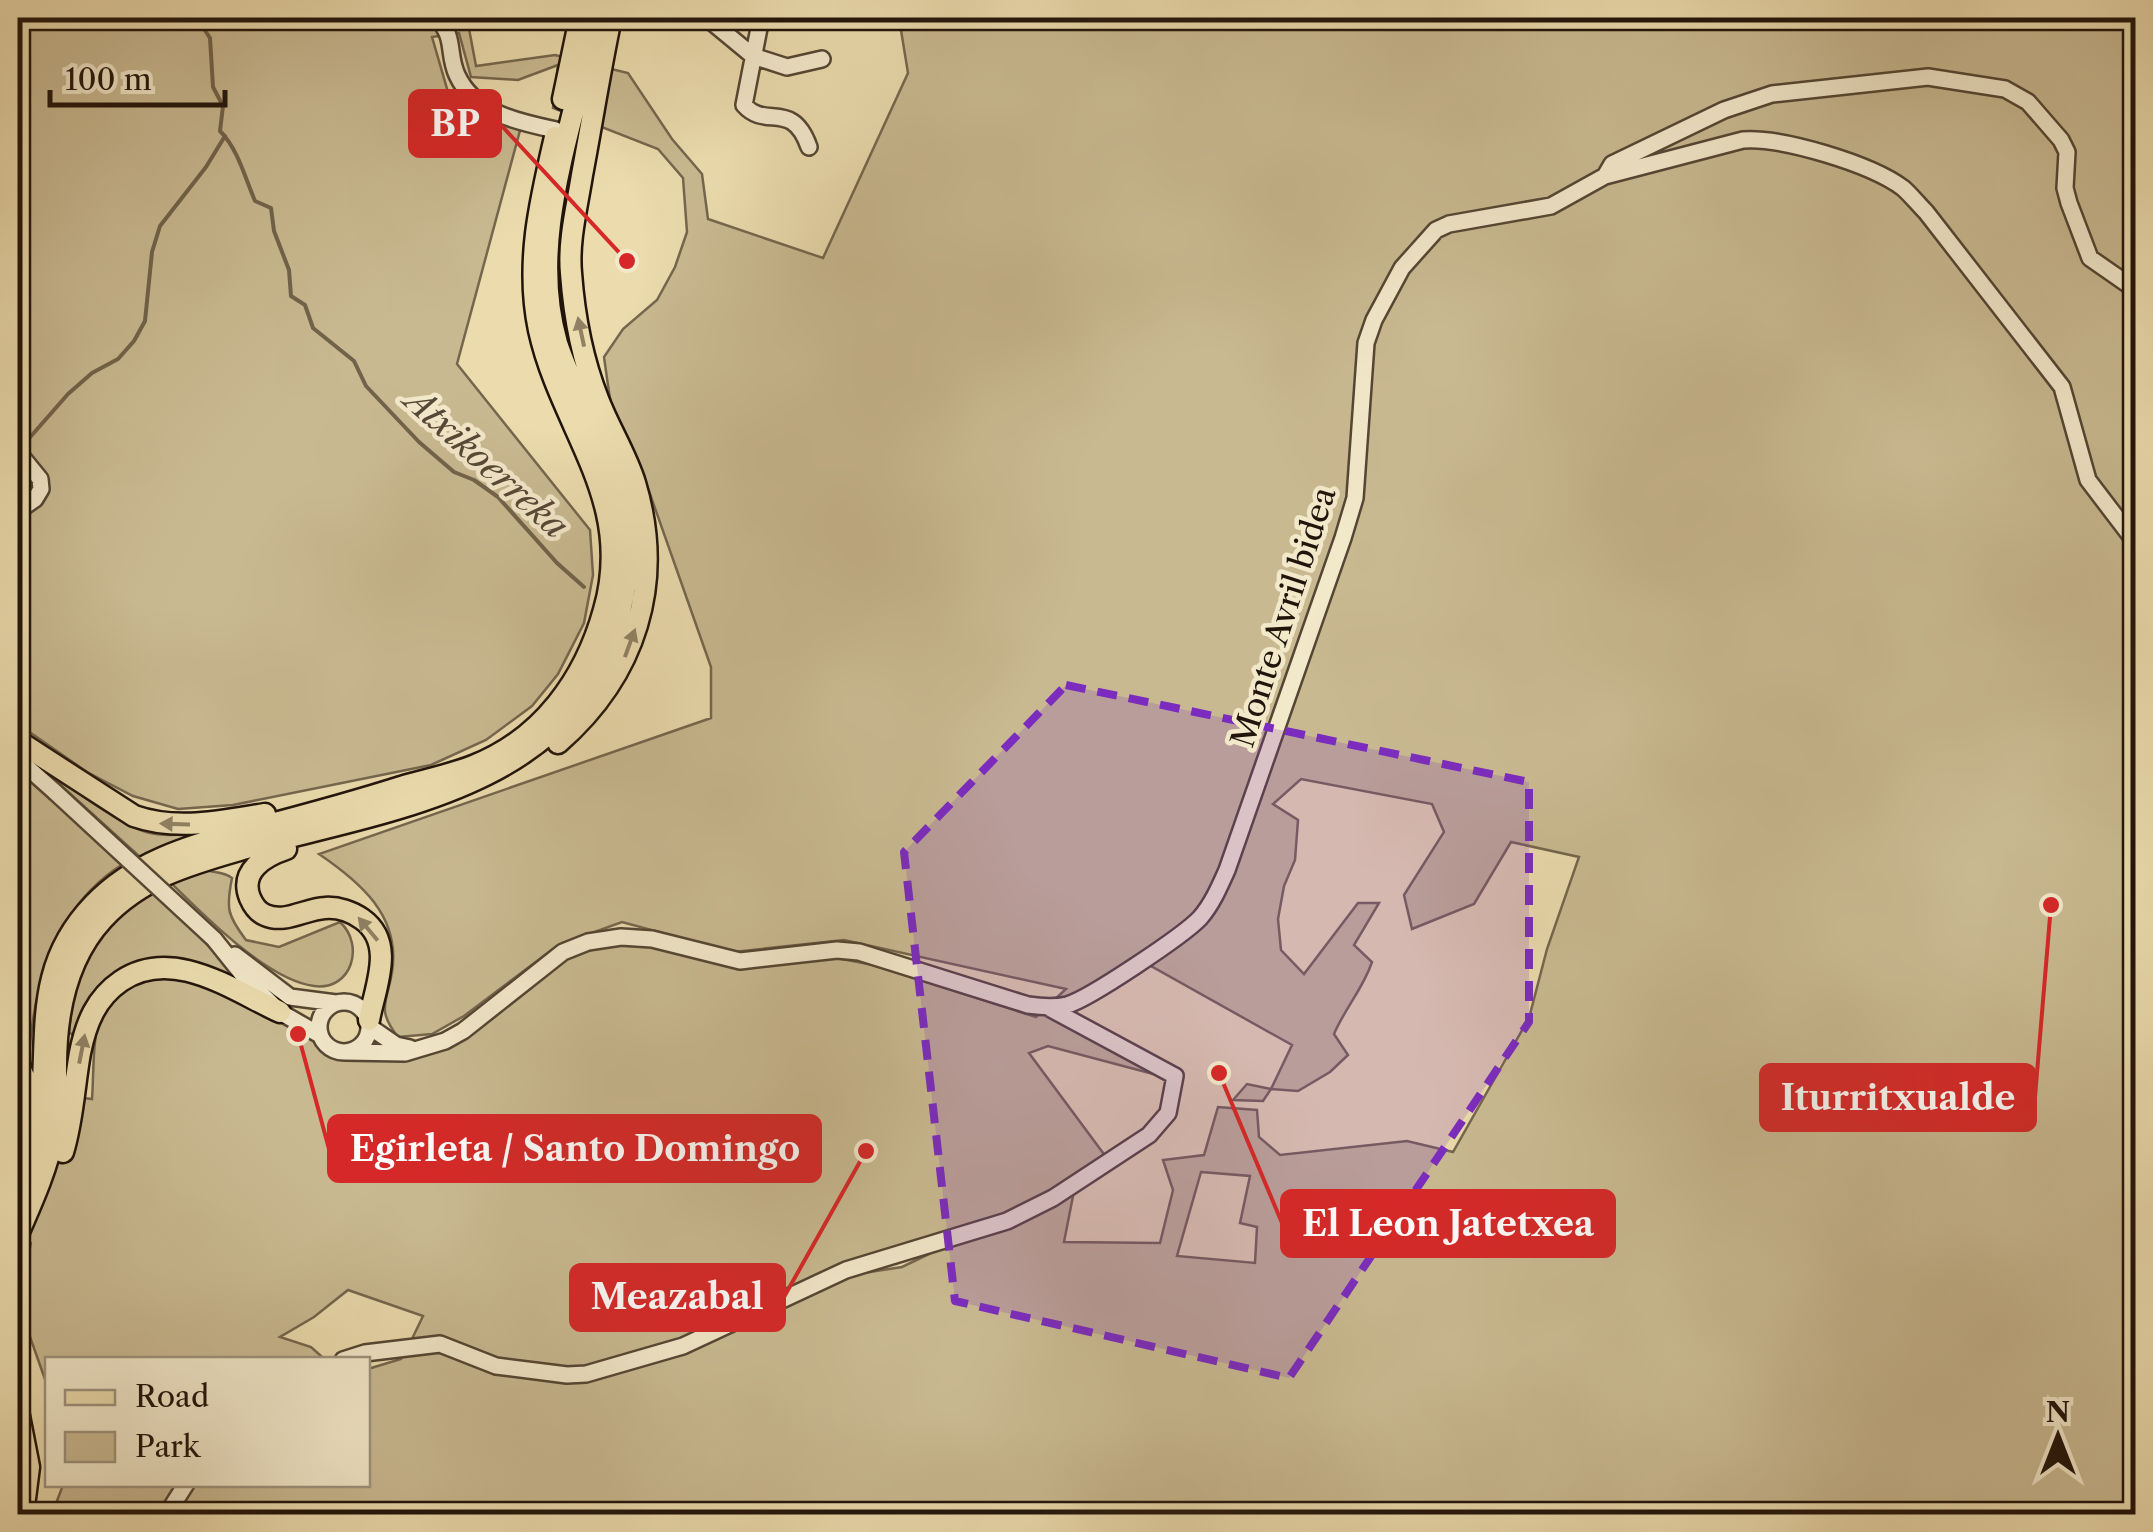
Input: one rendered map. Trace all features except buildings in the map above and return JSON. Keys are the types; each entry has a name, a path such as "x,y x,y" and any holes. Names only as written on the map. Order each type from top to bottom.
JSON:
{"main road":[{"path":"18,741 134,816 151,822 203,824 383,802 474,766 516,742 545,719 573,685 586,662 605,608 612,531 604,495 547,359 534,300 536,228 580,18"},
{"path":"24,1195 41,1111 44,1020 53,972 65,946 94,904 152,861 215,839 466,786 496,772 541,742 595,680 622,610 628,559 624,513 608,462 560,352 548,288 550,224 594,18"},
{"path":"369,1023 382,957 380,944 368,923 338,908 284,917 265,915 254,906 248,890 252,870 268,856 496,784 543,756 580,724 614,681 631,646 645,589 646,524 634,478 589,370 570,261 611,18"},
{"path":"359,826 383,802"},
{"path":"24,1195 44,1193 64,1150 87,1027 104,995 118,984 148,969 180,968 280,1012"},
{"path":"18,1062 29,1088 31,1110 18,1234"},
{"path":"18,1411 29,1468 24,1514"}],"street":[{"path":"437,18 448,30 456,75 471,94 494,113 556,130"},
{"path":"707,18 752,56 788,67 822,58"},
{"path":"761,18 744,104 750,111 790,119 802,129 809,147"},
{"path":"1605,176 1612,164 1724,110 1760,98 1928,77 1972,82 2013,92 2035,109 2061,140 2067,152 2068,203 2090,258 2136,290"},
{"name":"Monte Avril bidea","path":"1049,1008 1070,1004 1107,984 1198,922 1214,899 1354,498 1366,342 1402,268 1426,238 1448,224 1551,206 1605,176 1743,140 1764,138 1784,142 1874,173 1903,188 1926,212 2062,387 2088,480 2136,543"},
{"path":"18,452 40,478 41,489 18,511"},
{"path":"18,759 214,939 290,997 356,1004 369,1023 396,1045 419,1049"},
{"path":"214,939 246,980 280,1012 320,1035 327,1046 345,1052 392,1054 419,1049 462,1031 564,952 588,942 620,937 652,939 740,961 837,950 859,952 1028,1005 1049,1008 1175,1076 1168,1113 1149,1136 1053,1198 1006,1221 846,1270 683,1346 586,1374 568,1375 496,1366 440,1344 352,1357"},
{"path":"320,1035 321,1016 336,1003"},
{"path":"345,1052 362,1044 369,1023"},
{"path":"167,1514 184,1487"}],"highlighted area":[{"path":"1066,685 1529,782 1529,1022 1289,1378 955,1301 904,852"}],"green space":[{"path":"18,18 467,18 476,66 555,55 628,73 672,139 702,174 708,219 823,258 908,73 899,18 2135,18 2135,1514 173,1514 191,1487 370,1487 370,1368 401,1359 405,1352 439,1348 492,1370 580,1381 677,1353 844,1276 902,1267 931,1253 1018,1224 1074,1191 1064,1242 1160,1243 1173,1190 1163,1160 1204,1155 1218,1107 1257,1110 1259,1137 1280,1155 1407,1141 1453,1152 1529,1018 1547,949 1579,857 1511,842 1474,904 1412,929 1404,895 1444,832 1432,804 1301,779 1273,804 1298,820 1295,860 1284,886 1278,919 1281,950 1304,974 1358,903 1379,903 1354,945 1372,962 1334,1034 1348,1055 1330,1072 1298,1091 1271,1089 1292,1045 1149,965 1077,1010 1052,1016 1157,1075 1048,1046 1029,1053 1106,1157 1047,1195 1011,1212 849,1264 683,1342 587,1369 512,1365 443,1341 410,1343 423,1316 348,1290 280,1337 311,1347 321,1356 45,1357 45,1379 23,1317 22,1294 31,1242 18,1270 18,764 123,864 97,884 59,935 38,995 28,1091 92,1099 101,1013 109,999 130,980 158,974 201,980 313,1037 329,1053 378,1059 403,1058 455,1041 557,962 593,945 623,943 676,949 714,963 737,966 837,958 873,965 1036,1017 1066,989 844,940 733,952 622,922 558,945 464,1016 432,1034 398,1037 391,1027 385,1006 393,952 384,917 349,876 319,854 711,718 711,667 644,477 619,437 604,357 623,329 657,300 675,267 687,232 683,178 658,149 553,108 558,65 518,80 471,77 459,33 432,37 450,99 522,123 457,364 590,530 593,575 584,623 558,674 532,706 486,740 431,765 233,805 178,809 133,796 87,772 18,724","holes":["1201,1172 1250,1176 1240,1223 1257,1227 1255,1263 1177,1256"]},
{"path":"34,761 134,828 175,835 224,829 140,857"},
{"path":"201,868 232,878 230,911 246,940 279,947 340,922 352,942 353,954 346,974 327,986 314,986 276,972 256,959 169,881"},
{"path":"150,888 218,955 247,991 146,963 75,1037 69,1032 72,1006 87,951 107,923"},
{"path":"1247,1084 1271,1089 1263,1101 1233,1100"},
{"path":"62,1487 181,1487 163,1514 52,1514"}],"waterway":[{"name":"Atxikoerreka","path":"189,18 202,26 210,38 213,87 223,106 220,131 236,155 255,201 271,208 274,231 289,270 291,296 305,305 313,328 354,361 366,386 419,442 454,472 498,497 584,587"},
{"path":"26,447 25,443 68,394 92,373 118,359 134,341 145,321 152,252 160,226 225,136"}],"place":[{"name":"BP","path":"627,261"},
{"name":"Iturritxualde","path":"2051,905"},
{"name":"Egirleta / Santo Domingo","path":"298,1034"},
{"name":"El Leon Jatetxea","path":"1219,1073"},
{"name":"Meazabal","path":"866,1151"}]}
